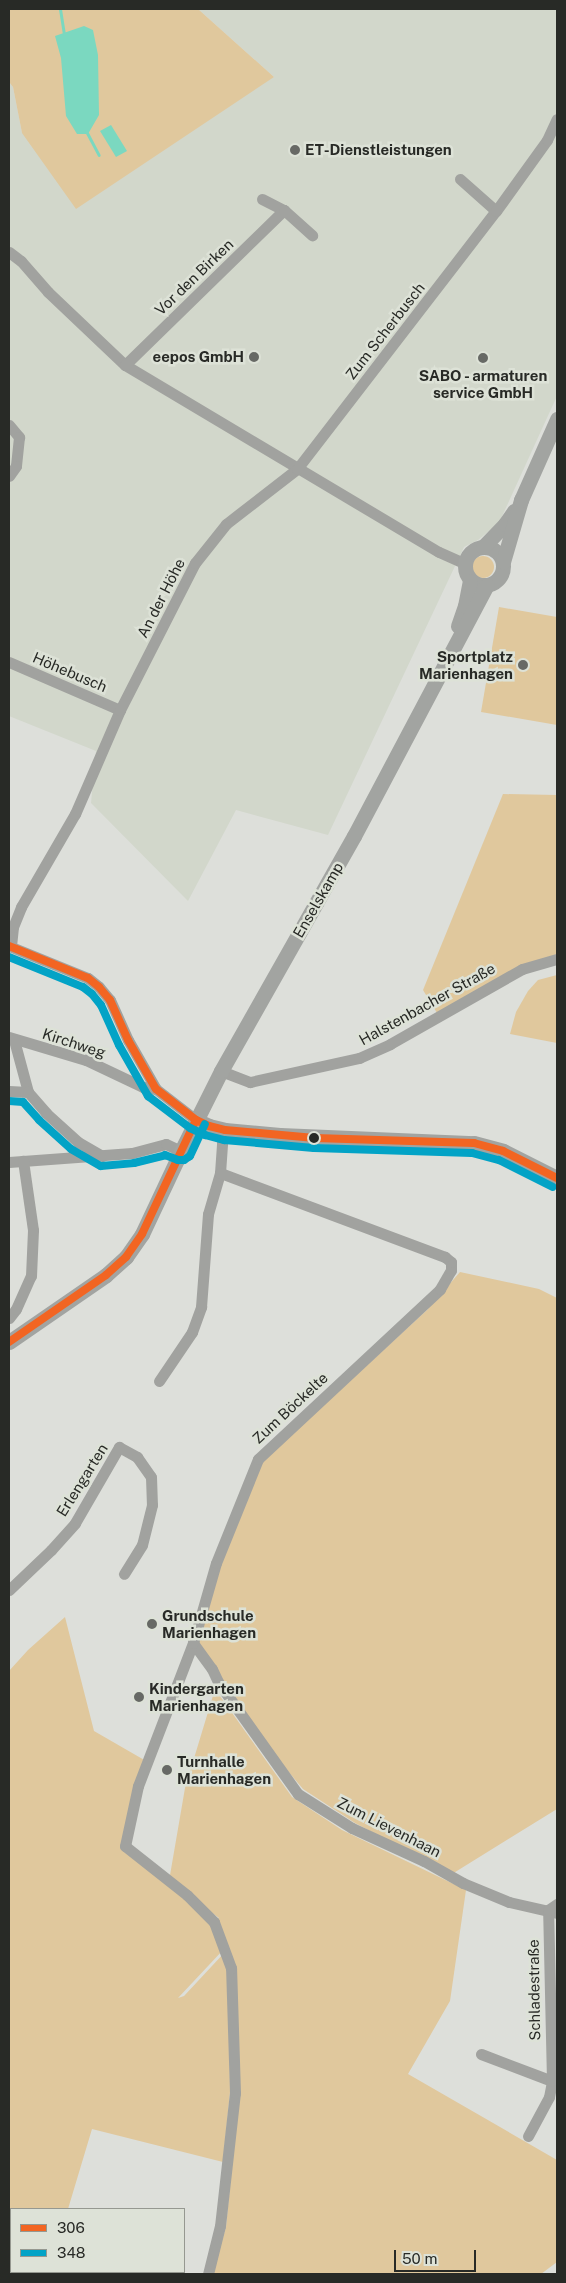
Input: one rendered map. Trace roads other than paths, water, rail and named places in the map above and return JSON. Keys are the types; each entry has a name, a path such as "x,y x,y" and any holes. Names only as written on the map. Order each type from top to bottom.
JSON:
{"main road":[{"name":"Enselskamp","path":"9,1342 106,1275 126,1257 142,1234 180,1151 221,1071 350,844 487,585 499,578 521,500 557,420"},
{"name":"Enselskamp","path":"464,563 468,555 474,550 483,547 505,524 521,500"},
{"path":"483,547 495,551 503,562"},
{"path":"464,563 464,569 470,580 481,586 487,585"},
{"name":"Enselskamp","path":"437,679 465,606 470,580"},
{"path":"196,1120 225,1130 315,1138 474,1143 502,1151 557,1178"}],"street":[{"name":"Zum Scherbusch","path":"297,469 496,211 547,140 557,119"},
{"path":"460,180 496,211"},
{"path":"262,199 284,210 312,236"},
{"name":"Vor den Birken","path":"125,365 284,210"},
{"path":"9,252 21,261 48,292 125,365 439,552 464,563"},
{"path":"9,425 19,437 16,466 9,476"},
{"name":"An der Höhe","path":"10,946 13,927 21,907 75,814 120,710 195,563 226,524 297,469"},
{"name":"Höhebusch","path":"9,662 120,710"},
{"path":"10,946 88,978 99,987 110,1000 128,1040 156,1089 196,1120"},
{"name":"Halstenbacher Straße","path":"221,1071 250,1082 359,1058 398,1039 522,969 557,959"},
{"path":"11,1039 28,1092 46,1113 78,1142 102,1156"},
{"name":"Kirchweg","path":"11,1039 86,1060 143,1087 156,1089"},
{"path":"9,1091 28,1092"},
{"path":"159,1381 192,1332 201,1307 208,1214 220,1173 225,1130"},
{"path":"9,1162 132,1153 166,1144 180,1151"},
{"path":"9,1318 16,1308 30,1276 33,1230 22,1161"},
{"name":"Zum Böckelte","path":"208,2274 220,2226 235,2092 231,1968 214,1922 187,1895 125,1846 138,1786 193,1643 216,1563 258,1459 440,1289 451,1270 451,1262 436,1254 220,1173"},
{"name":"Erlengarten","path":"9,1590 51,1550 75,1523 118,1447 137,1457 151,1477 152,1505 142,1545 124,1574"},
{"name":"Zum Lievenhaan","path":"193,1643 212,1669 218,1682 298,1794 352,1828 424,1861 463,1882 509,1902 554,1909"},
{"name":"Schladestraße","path":"528,2136 550,2096 552,2081 554,1909"},
{"path":"481,2054 552,2081"}],"waterway":[{"path":"60,9 64,34"},
{"path":"86,131 99,155"}],"place":[{"name":"ET-Dienstleistungen","path":"295,150"},
{"name":"eepos GmbH","path":"254,357"},
{"name":"SABO - armaturen service GmbH","path":"483,358"},
{"name":"Sportplatz Marienhagen","path":"523,665"},
{"name":"Grundschule Marienhagen","path":"152,1624"},
{"name":"Kindergarten Marienhagen","path":"139,1697"},
{"name":"Turnhalle Marienhagen","path":"167,1770"}]}
